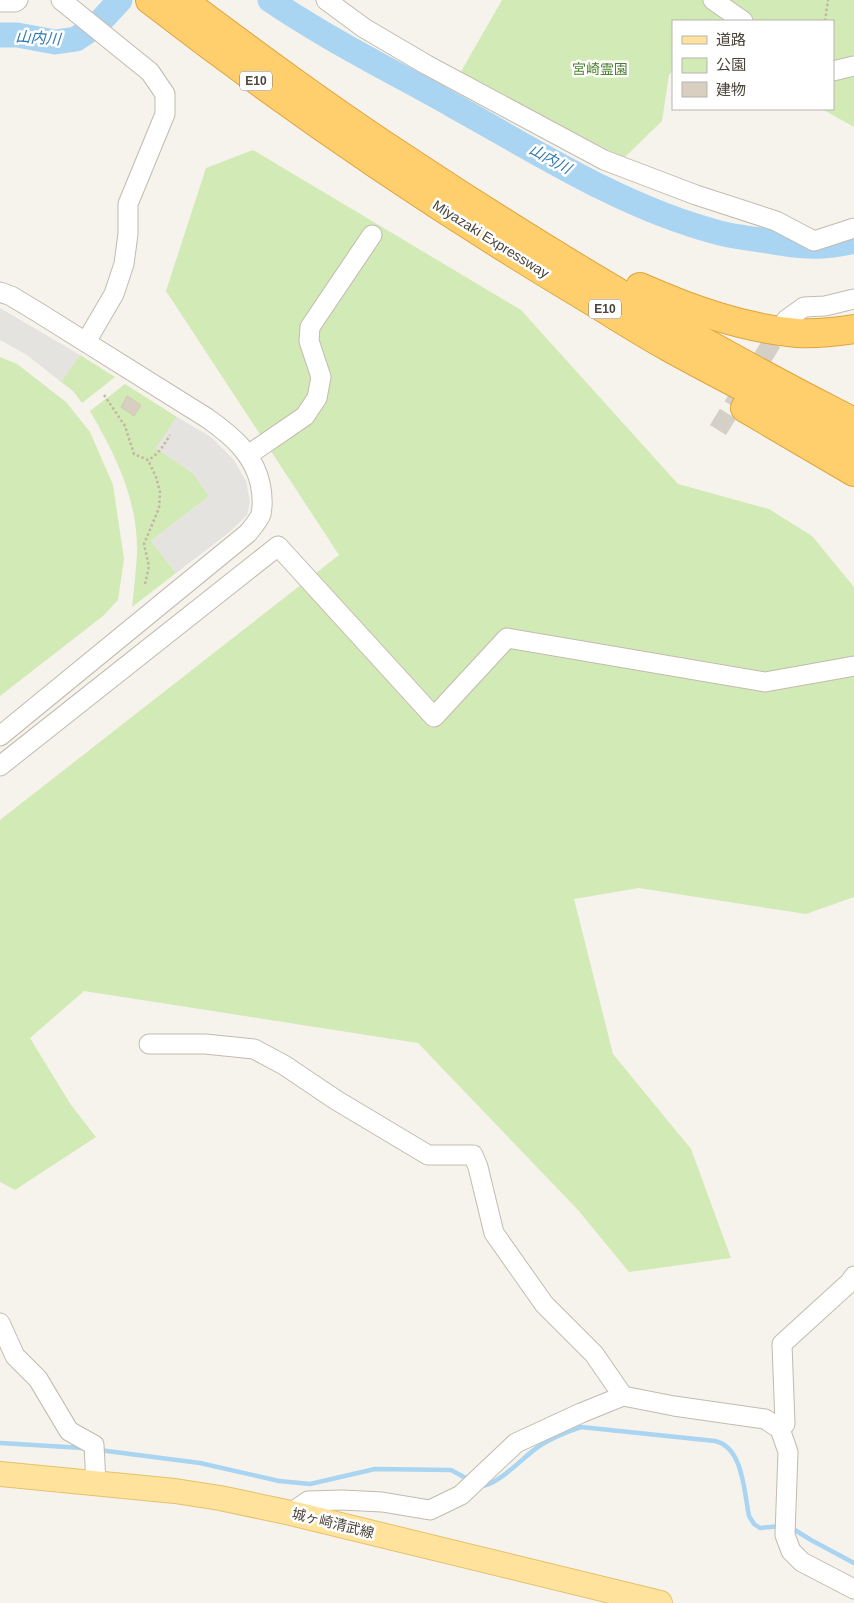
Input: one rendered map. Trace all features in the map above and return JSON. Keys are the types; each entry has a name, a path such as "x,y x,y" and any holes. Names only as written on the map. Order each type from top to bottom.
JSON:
{"highway":[{"name":"Miyazaki Expressway","path":"150,0 264,86 366,158 480,233 671,348 854,443"},
{"name":"Miyazaki Expressway","path":"182,0 263,60 403,158 495,217 614,290 721,352 854,422"},
{"path":"366,158 447,227 584,316 854,472"},
{"path":"495,217 677,303 740,324 798,333 825,333 854,329"}],"main road":[{"name":"城ヶ崎清武線","path":"0,1474 174,1491 291,1512 660,1603"}],"street":[{"path":"0,2 15,2 18,0"},
{"path":"61,0 150,72 165,94 165,114 128,204 128,234 124,264 114,294 86,342"},
{"path":"326,0 364,28 427,65 604,160 696,196 776,221 814,240 854,228"},
{"path":"712,0 741,20"},
{"path":"834,71 854,66"},
{"path":"248,455 305,416 317,398 321,377 309,341 310,327 372,235"},
{"path":"0,292 28,306 230,434 248,455 257,470 262,493 261,515 248,533 0,736"},
{"path":"786,320 804,307 825,306 854,299"},
{"path":"0,766 278,546 434,717 507,638 765,682 854,666"},
{"path":"149,1044 205,1044 254,1049 284,1065 336,1100 428,1155 473,1155 478,1167 494,1232 544,1304 594,1354 623,1396"},
{"path":"780,1429 786,1424 782,1344 850,1282 854,1276"},
{"path":"0,1322 15,1356 38,1379 69,1431 94,1445 96,1483"},
{"path":"291,1512 308,1501 342,1500 382,1502 430,1510 461,1495 516,1443 623,1396 674,1406 765,1419 780,1429 788,1452 785,1535 791,1551 802,1562 854,1589"}],"path":[{"path":"825,20 828,0"},
{"path":"104,394 125,426 134,454 148,460 156,476 160,492 159,508 144,544 149,566 145,584"},
{"path":"148,460 153,458 161,449 170,435"}],"green space":[{"name":"宮崎霊園","path":"502,0 854,0 854,127 824,110 834,110 834,20 672,20 672,71 669,75 662,121 624,158 459,75"},
{"path":"253,150 521,310 678,484 769,509 812,536 854,587 854,897 806,914 639,888 574,899 613,1054 691,1149 731,1258 629,1272 578,1210 418,1043 84,991 30,1038 71,1105 96,1137 15,1190 0,1182 0,820 339,555 166,291 206,168"},
{"path":"80,355 115,377 82,403 73,391 61,382"},
{"path":"0,357 17,364 66,402 90,432 113,485 124,559 118,600 103,616 0,696"},
{"path":"125,384 177,417 156,448 193,473 209,496 151,541 176,573 132,607 137,553 134,515 117,462 90,411"}],"shaded area":[{"path":"0,308 80,355 61,382 27,355 0,340"},
{"path":"177,417 211,437 233,459 246,481 250,502 247,515 231,531 176,573 151,541 209,496 193,473 156,448"}],"building":[{"path":"127,396 141,405 134,416 121,407"}],"waterway":[{"name":"山内川","path":"0,35 17,35 55,42 76,39 97,25 120,0"},
{"name":"山内川","path":"270,0 338,42 549,160 614,194 647,208 681,221 738,237 808,246 842,244 854,241"},
{"path":"479,1486 486,1485 501,1477 532,1451 548,1441 581,1427 715,1441 724,1445 737,1461 741,1471 749,1516 754,1524 760,1528 781,1526"},
{"path":"0,1443 83,1448"},
{"path":"99,1450 200,1463 279,1481 310,1484 375,1469 451,1470 471,1481"},
{"path":"790,1527 854,1563"}],"tunnel":[{"path":"718,430 784,323"}]}
